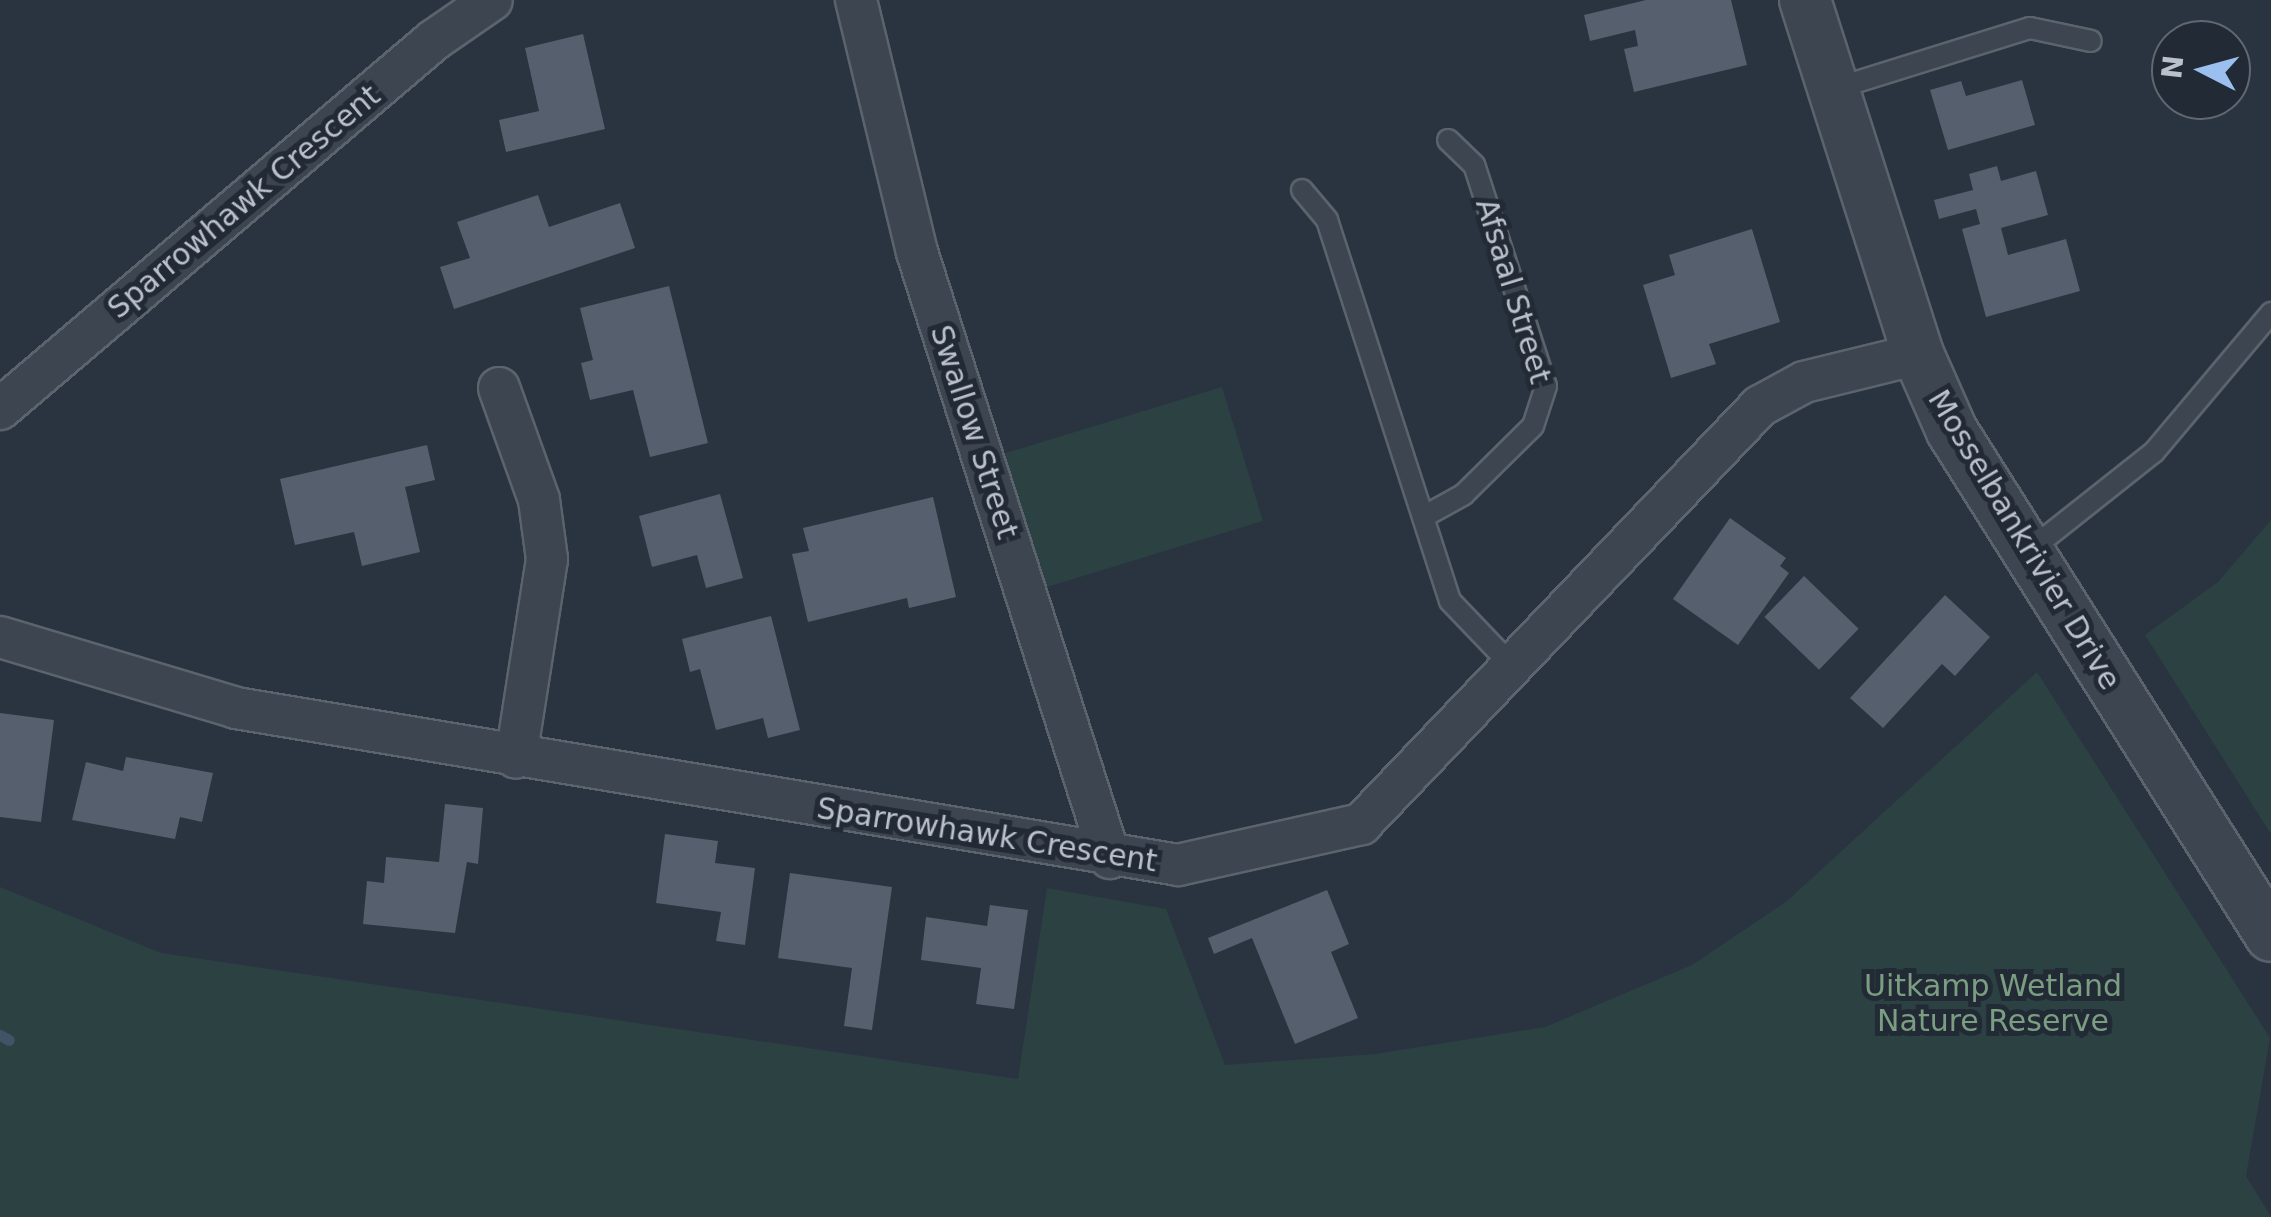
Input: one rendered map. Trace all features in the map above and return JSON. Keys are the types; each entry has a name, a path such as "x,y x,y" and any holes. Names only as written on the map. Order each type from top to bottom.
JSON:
{"street":[{"name":"Sparrowhawk Crescent","path":"0,409 434,40 492,0"},
{"name":"Swallow Street","path":"856,0 916,252 1110,858"},
{"name":"Mosselbankrivier Drive","path":"1805,0 1918,354 1952,431 2271,936"},
{"name":"Sparrowhawk Crescent","path":"0,637 236,708 1110,858 1178,865 1301,844 1361,824 1773,396 1918,354"},
{"path":"499,388 538,500 547,559 516,758"}],"lane":[{"path":"1834,89 2030,28 2091,41"},
{"name":"Afsaal Street","path":"1423,516 1463,495 1534,426 1546,386 1474,166 1448,140"},
{"path":"1302,190 1327,220 1450,601 1514,668"},
{"path":"2028,552 2154,452 2271,313"}],"green space":[{"path":"1222,387 1263,521 1041,589 1000,455"},
{"path":"2271,520 2271,834 2145,635 2218,582"},
{"name":"Uitkamp Wetland Nature Reserve","path":"2037,672 2270,1038 2246,1176 2271,1217 0,1217 0,887 161,953 1018,1079 1047,888 1166,909 1225,1065 1375,1054 1545,1027 1692,965 1787,901"}],"building":[{"path":"1646,0 1731,0 1747,65 1634,92 1624,49 1638,46 1635,30 1590,41 1584,15"},
{"path":"583,34 605,129 506,152 499,120 539,111 525,48"},
{"path":"2022,80 2035,125 1948,150 1930,90 1961,81 1966,96"},
{"path":"1997,166 2001,181 2036,171 2048,215 2001,228 2008,255 2066,239 2080,291 1986,317 1962,229 1980,224 1976,209 1939,219 1934,200 1973,190 1969,174"},
{"path":"538,195 549,227 620,203 635,248 454,309 440,267 470,258 457,222"},
{"path":"1752,229 1780,322 1709,344 1716,364 1671,378 1643,285 1675,275 1669,255"},
{"path":"669,286 708,443 650,457 633,390 590,400 581,363 593,360 580,308"},
{"path":"427,445 435,480 405,487 420,552 362,566 354,532 295,545 280,479"},
{"path":"720,494 743,578 706,588 697,555 652,567 639,516"},
{"path":"933,497 956,597 909,608 907,598 808,622 792,554 809,551 803,528"},
{"path":"1730,518 1786,558 1780,566 1789,573 1738,645 1673,599"},
{"path":"1804,576 1859,629 1819,670 1764,617"},
{"path":"1945,595 1990,637 1955,676 1942,664 1883,728 1850,698"},
{"path":"771,616 800,730 768,738 763,718 716,730 700,669 690,672 682,639"},
{"path":"0,713 54,720 41,822 0,817"},
{"path":"126,757 213,773 202,822 180,817 175,839 72,820 86,762 123,771"},
{"path":"445,804 483,808 478,864 467,862 455,933 363,924 367,881 384,883 386,857 439,862"},
{"path":"665,834 718,841 715,863 755,868 745,945 716,941 721,912 656,903"},
{"path":"790,873 892,887 872,1030 844,1026 852,968 778,958"},
{"path":"1327,890 1349,944 1331,952 1358,1018 1295,1044 1252,938 1214,954 1208,938"},
{"path":"990,905 1028,910 1014,1009 976,1004 981,968 921,960 926,917 987,926"}],"waterway":[{"path":"0,1035 9,1040"}]}
